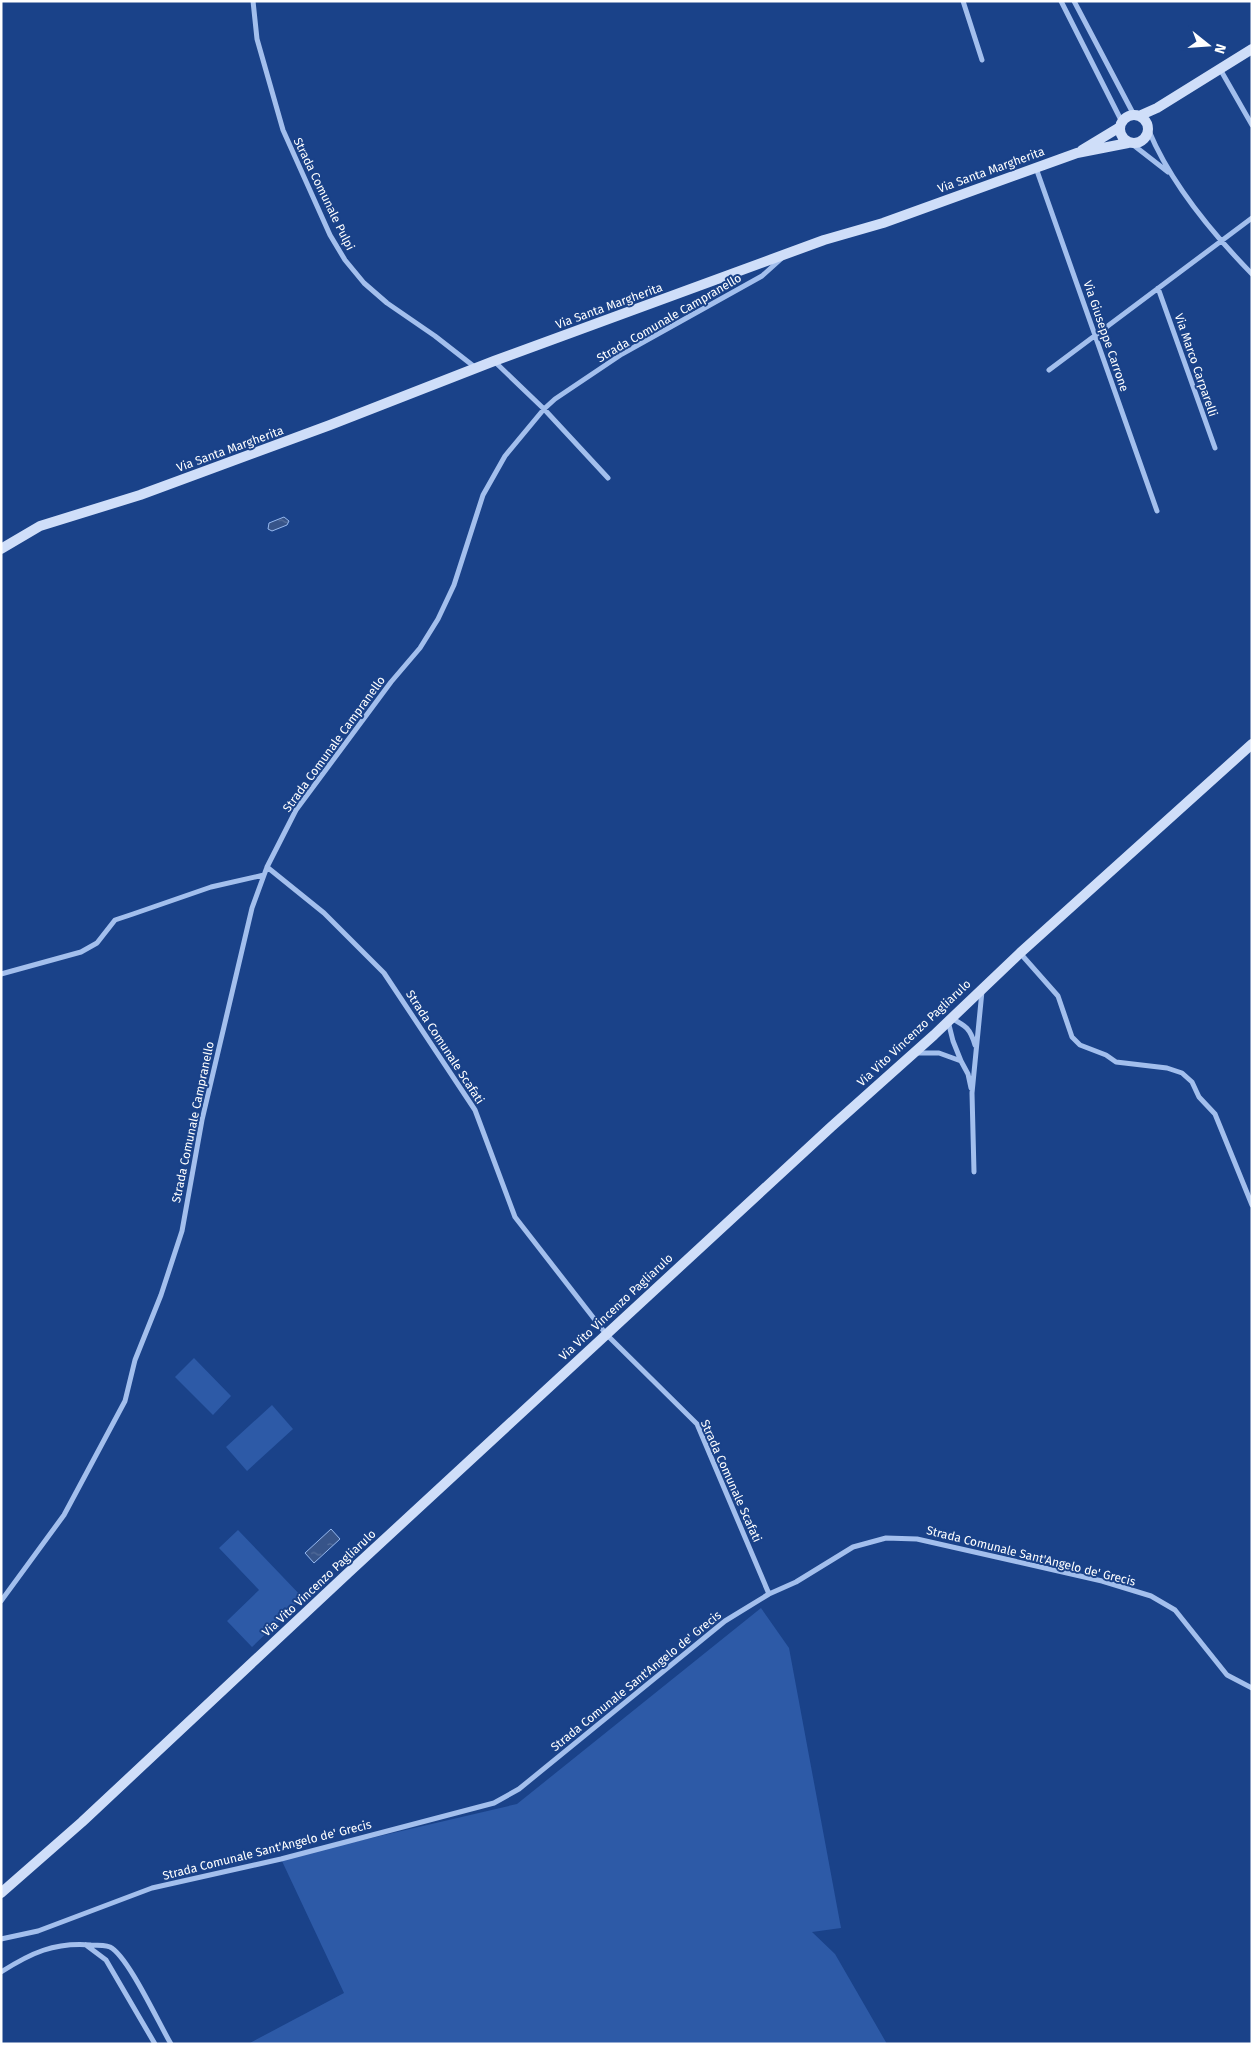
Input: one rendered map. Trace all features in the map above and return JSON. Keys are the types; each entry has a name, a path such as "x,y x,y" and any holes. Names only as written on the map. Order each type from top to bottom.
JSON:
{"street":[{"name":"Strada Comunale Pulpi","path":"253,1 257,39 283,130 330,234 345,260 364,283 387,303 435,336 476,368"},
{"path":"963,1 982,60"},
{"path":"1061,1 1121,124 1122,136 1172,175"},
{"path":"1074,1 1136,115 1143,118 1155,146 1172,175 1220,242 1252,274"},
{"path":"1121,124 1125,118 1157,108 1252,49"},
{"path":"1220,68 1252,125"},
{"path":"1130,143 1137,144 1145,139 1157,108"},
{"name":"Via Santa Margherita","path":"1078,153 1121,124"},
{"name":"Via Santa Margherita","path":"1,549 40,526 152,490 330,426 494,361 824,240 883,223 1078,153 1130,143"},
{"name":"Via Giuseppe Carrone","path":"1036,167 1157,511"},
{"path":"1049,370 1252,218"},
{"name":"Strada Comunale Campranello","path":"1,1600 64,1515 124,1401 138,1353 161,1296 182,1231 202,1120 252,908 267,867 296,810 385,690 420,648 438,619 454,585 483,495 505,456 544,409 555,399 622,354 762,276 786,255"},
{"name":"Via Marco Carparelli","path":"1158,288 1215,448"},
{"path":"494,361 544,409 608,478"},
{"name":"Via Vito Vincenzo Pagliarulo","path":"1,1893 82,1822 606,1334 1020,953 1252,744"},
{"name":"Strada Comunale Scafati","path":"267,867 324,913 384,972 475,1110 515,1217 606,1334 697,1424 769,1594"},
{"path":"1,974 81,952 98,943 115,920 210,887 264,875"},
{"path":"1020,953 1058,996 1063,1005 1072,1037 1080,1045 1106,1055 1116,1062 1167,1068 1182,1073 1192,1082 1199,1097 1215,1114 1252,1205"},
{"path":"974,1172 972,1093 982,988"},
{"path":"972,1093 968,1074 953,1041 950,1019 965,1025 972,1032 976,1048"},
{"path":"913,1053 939,1053 961,1061"},
{"name":"Strada Comunale Sant'Angelo de' Grecis","path":"1,1939 38,1931 152,1888 281,1859 494,1803 519,1789 725,1621 769,1594 796,1582 853,1547 886,1538 917,1539 1102,1581 1151,1596 1175,1610 1227,1675 1252,1688"},
{"path":"1,1972 22,1959 56,1945 85,1944 109,1947 123,1959 171,2044"},
{"path":"85,1944 106,1960 155,2044"}],"shaded area":[{"path":"194,1358 231,1396 213,1415 175,1377"},
{"path":"272,1405 293,1429 247,1471 226,1447"},
{"path":"238,1530 303,1598 252,1647 227,1621 259,1590 219,1548"},
{"path":"761,1608 789,1648 841,1928 812,1932 835,1954 887,2044 248,2044 344,1993 281,1859 517,1804"}],"water":[{"path":"284,517 289,521 287,525 272,531 268,529 269,523"},
{"path":"331,1529 340,1539 314,1563 305,1553"}]}
